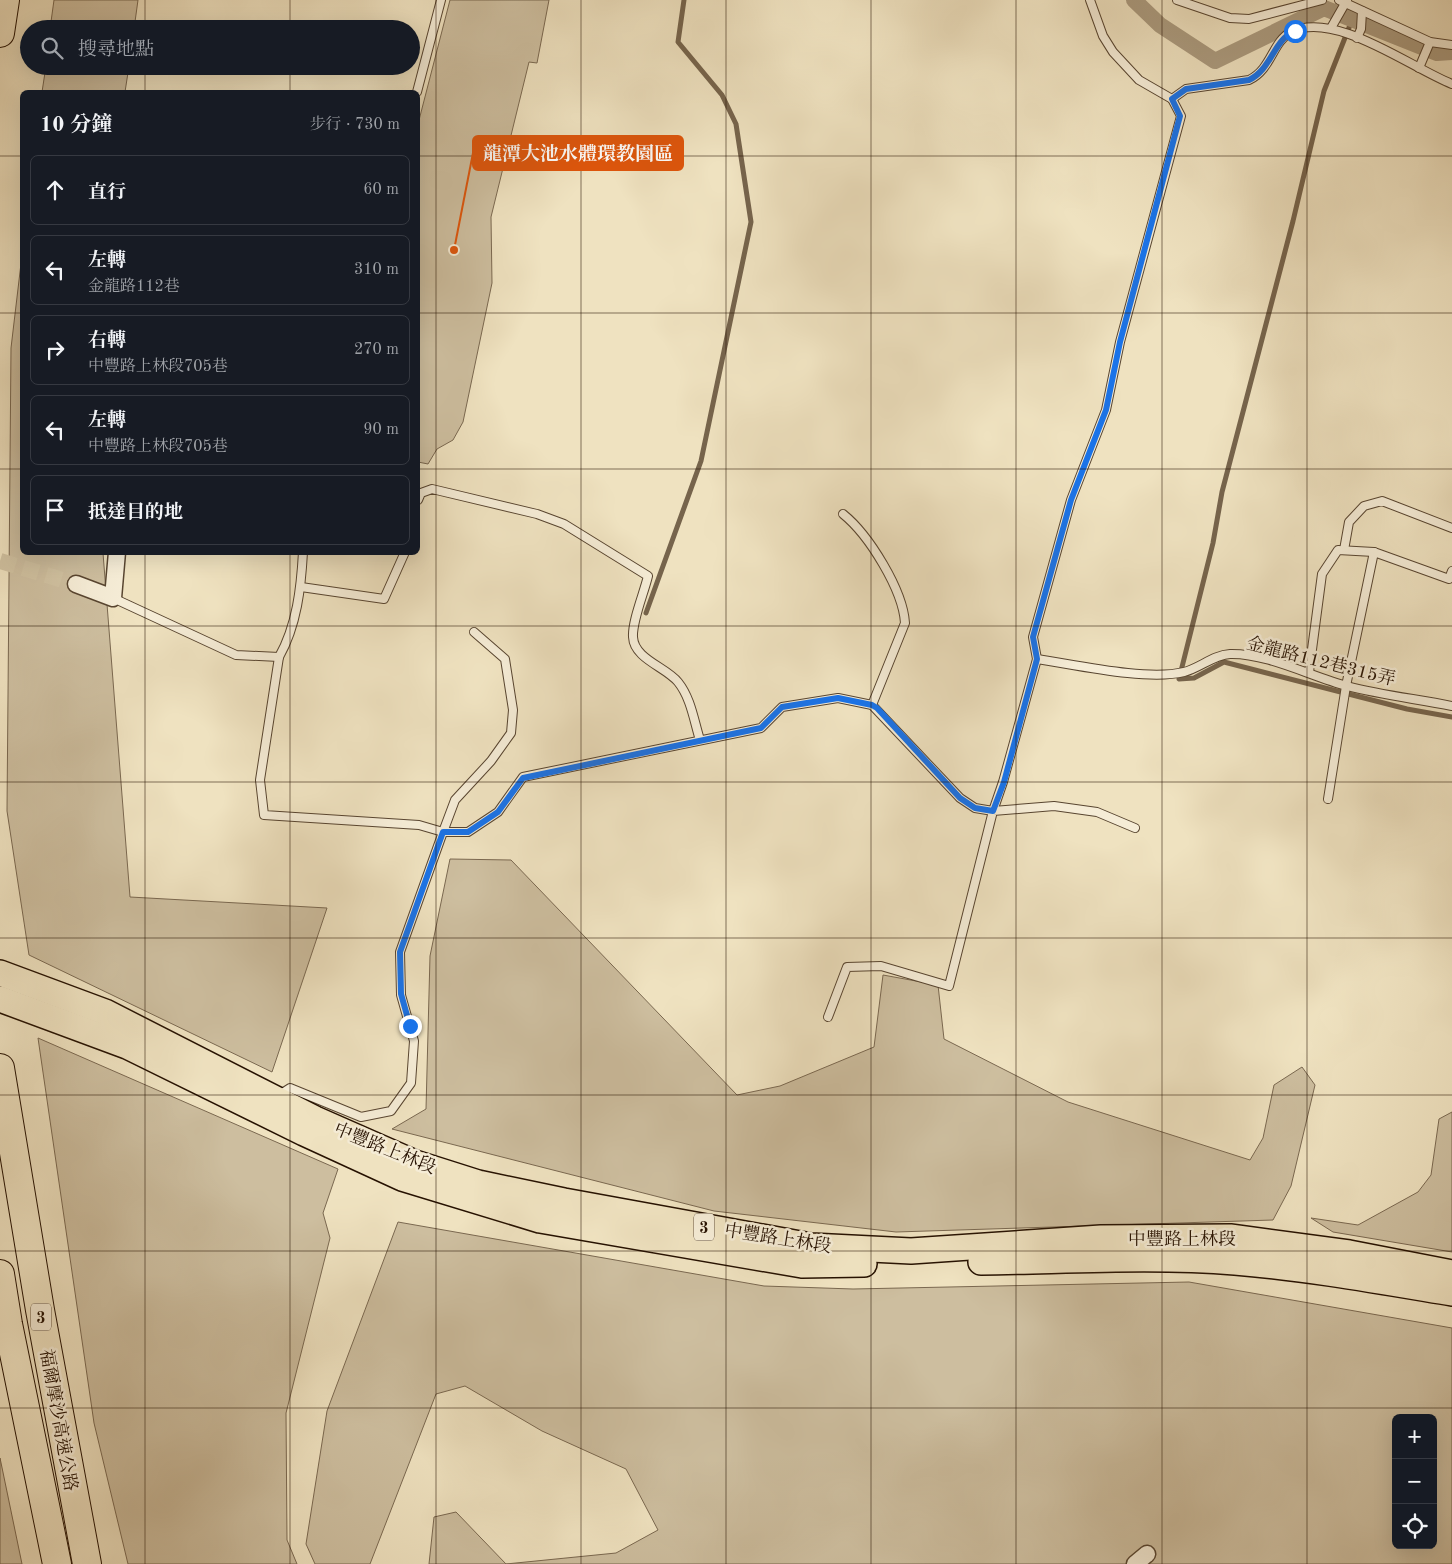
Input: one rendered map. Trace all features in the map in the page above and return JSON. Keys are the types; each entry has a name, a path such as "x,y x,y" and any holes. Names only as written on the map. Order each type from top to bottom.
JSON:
{"highway":[{"path":"0,33 5,0"},
{"name":"福爾摩沙高速公路","path":"0,1068 80,1538 87,1564"},
{"name":"福爾摩沙高速公路","path":"0,1274 57,1564"}],"main road":[{"name":"中豐路上林段","path":"0,973 105,1012 402,1178 540,1220 802,1265 1167,1259 1234,1262 1330,1272 1452,1293"},
{"name":"中豐路上林段","path":"0,999 127,1046 272,1107 315,1119 415,1162 478,1183 564,1201 811,1246 911,1251 1101,1238 1230,1237 1349,1253 1452,1273"}],"street":[{"path":"76,584 113,598 117,555"}],"lane":[{"path":"418,90 441,0"},
{"path":"828,1017 847,967 881,966 949,986 993,811 1004,782 1037,659 1033,637 1071,500 1106,410 1120,342 1180,116 1172,99 1139,80 1113,52 1103,36 1090,0"},
{"path":"1177,0 1230,18 1249,19 1322,0"},
{"path":"1330,28 1344,1 1430,43 1452,45"},
{"path":"1355,37 1361,29 1362,11"},
{"path":"1172,99 1186,89 1249,80 1265,68 1280,43 1290,33 1307,28 1330,28 1355,37 1452,84"},
{"path":"1419,67 1430,43"},
{"path":"420,495 432,488 537,514 564,524 648,576 634,627 635,646 641,654 677,680 685,692 700,740"},
{"path":"1344,550 1349,522 1364,506 1382,501 1452,528"},
{"path":"843,514 855,523 879,557 904,612 905,623 872,705"},
{"path":"1309,672 1322,574 1338,550 1374,552 1449,579 1452,571"},
{"path":"1328,799 1346,686 1374,552"},
{"path":"303,555 301,587 288,641 278,657 260,780 264,815 419,825 443,832 468,832 498,812 523,778 761,728 782,707 838,698 872,705 960,798 975,808 993,811 1054,806 1097,812 1135,828"},
{"path":"301,587 384,599 404,555"},
{"path":"113,598 236,655 278,657"},
{"path":"272,1107 290,1088 361,1118 391,1111 411,1083 414,1041 401,994 400,952 455,800 491,761 511,732 513,710 505,659 474,632"},
{"name":"金龍路112巷315弄","path":"1037,659 1154,675 1185,672 1217,657 1230,654 1256,658 1309,672 1346,686 1452,706"}],"shaded area":[{"path":"54,0 138,0 135,20 51,20"},
{"path":"450,0 549,0 537,63 529,62 491,217 492,283 463,422 453,440 437,449 428,464 420,462 420,116"},
{"path":"45,75 128,75 125,90 42,90"},
{"path":"20,272 20,555 103,555 130,897 327,908 272,1072 29,955 7,811 11,348"},
{"path":"450,859 511,860 737,1095 780,1086 874,1047 883,975 938,985 944,1039 1068,1102 1250,1160 1263,1138 1274,1085 1302,1067 1315,1085 1291,1186 1273,1220 896,1232 714,1211 392,1129 426,1109 430,956"},
{"path":"38,1038 338,1169 323,1213 330,1238 286,1413 287,1540 297,1564 128,1564 94,1423"},
{"path":"1452,1112 1452,1252 1333,1232 1311,1218 1358,1225 1418,1192 1431,1175 1439,1119"},
{"path":"398,1222 764,1286 853,1289 1189,1282 1452,1328 1452,1564 506,1564 616,1553 658,1530 626,1469 542,1431 465,1386 436,1394 370,1564 315,1564 306,1544 327,1411"},
{"path":"0,1458 22,1564 0,1564"},
{"path":"456,1512 506,1564 429,1564 434,1517"}],"waterway":[{"path":"646,613 701,461 751,222 736,124 722,95 678,42 684,0"},
{"path":"1134,0 1160,25 1215,61 1324,8 1437,53 1452,52"},
{"path":"1352,20 1324,91 1293,221 1222,492 1213,543 1179,679 1194,678 1224,662 1407,709 1452,717"}],"tunnel":[{"path":"0,561 76,584"}],"place":[{"name":"龍潭大池水體環教園區","path":"454,250"}],"route":[{"path":"410,1026 401,994 400,952 443,832 468,832 498,812 523,778 761,728 782,707 838,698 872,705 877,708 960,798 975,808 993,811 1004,782 1037,659 1033,637 1071,500 1106,410 1120,342 1180,116 1172,99 1186,89 1249,80 1259,76 1280,43 1290,33 1295,31"}]}
